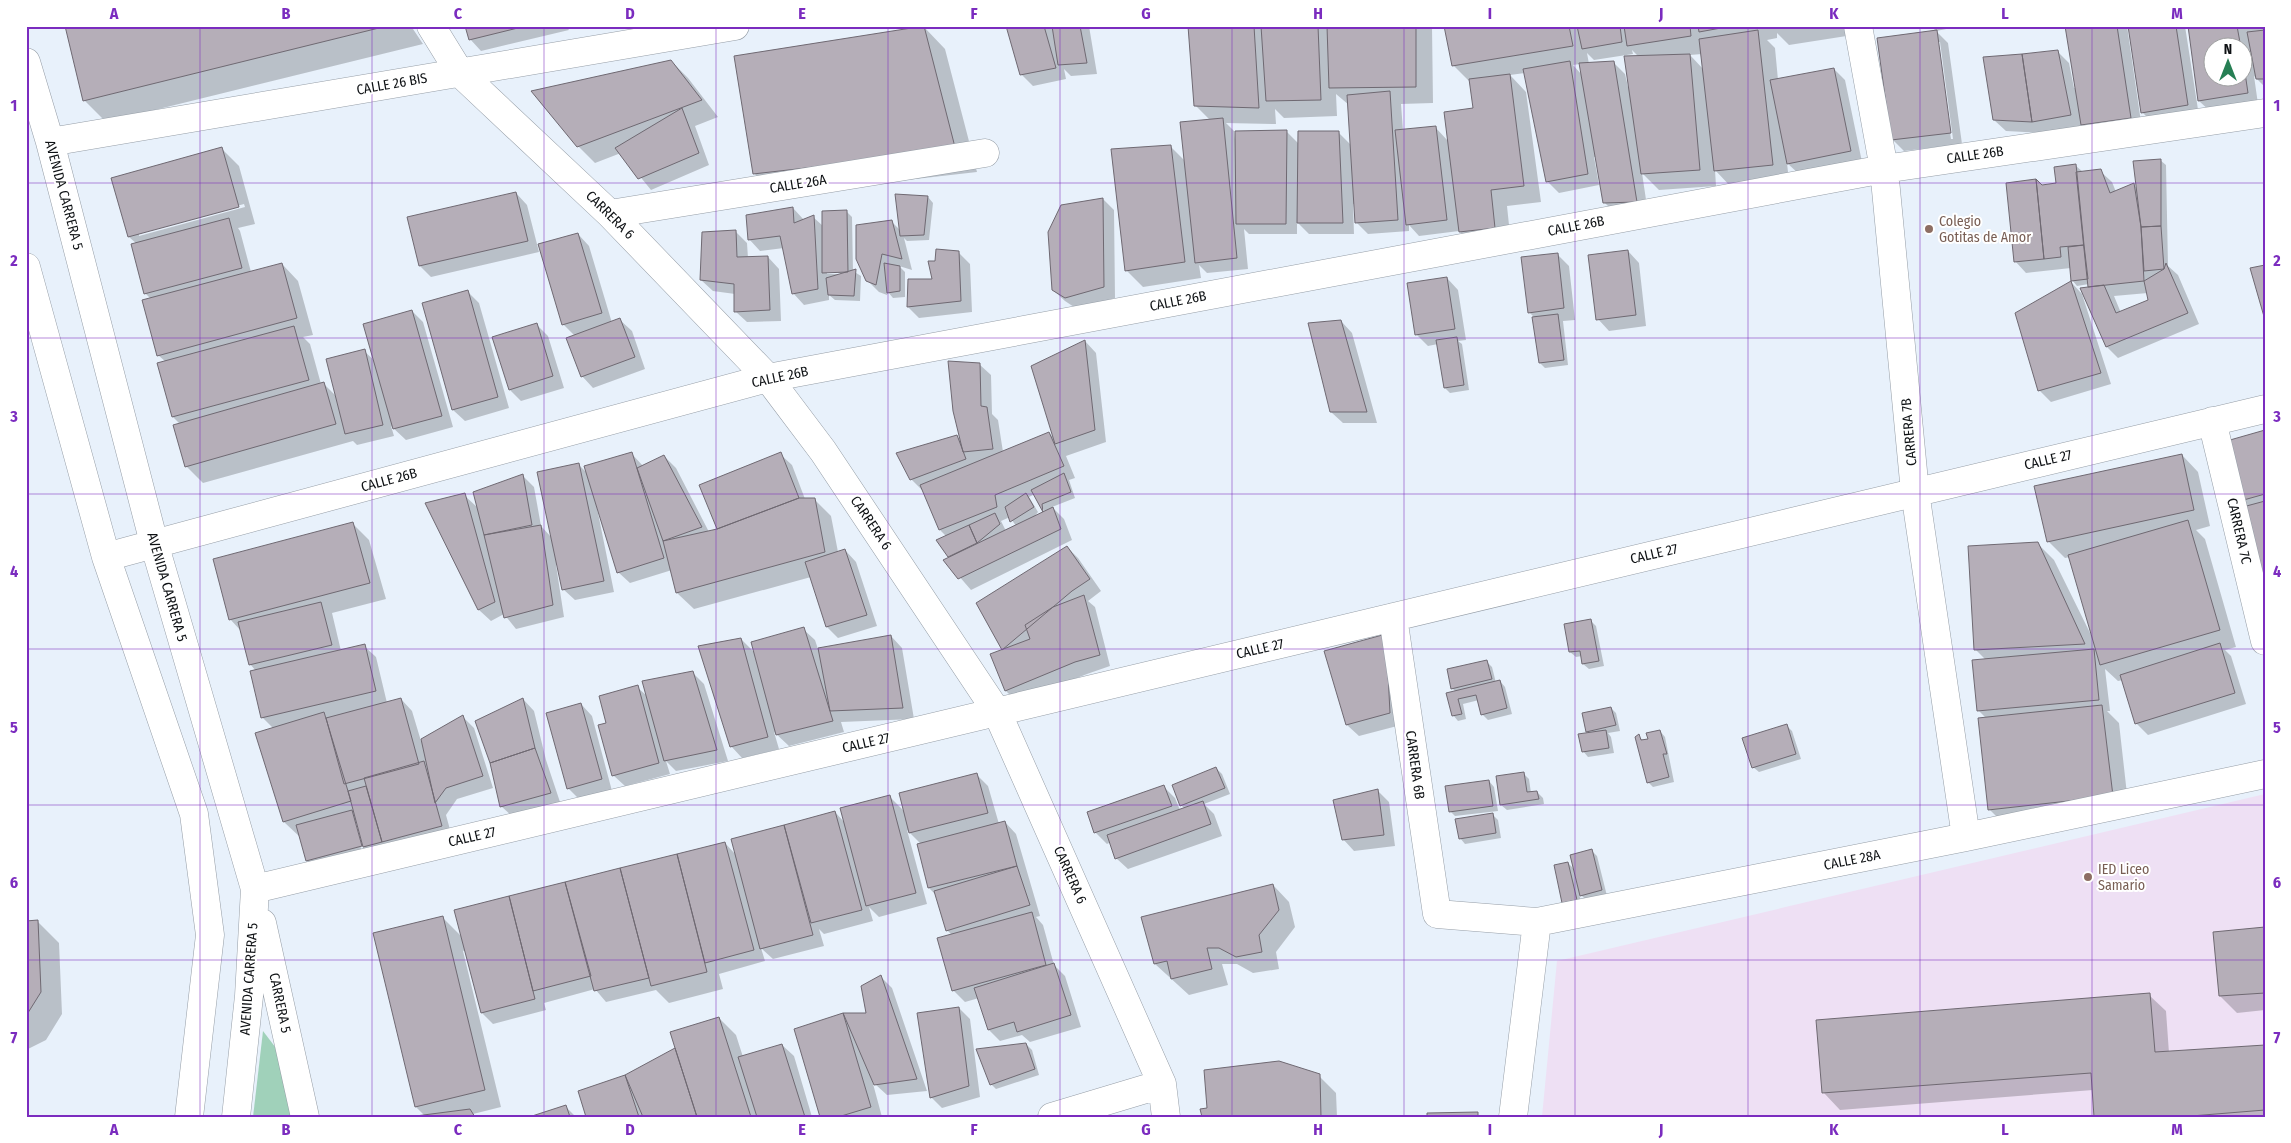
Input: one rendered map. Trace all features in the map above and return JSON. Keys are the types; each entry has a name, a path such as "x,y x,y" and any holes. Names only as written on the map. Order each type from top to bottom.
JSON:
{"street":[{"name":"CARRERA 6","path":"431,26 460,73 610,214 768,378 823,451 997,712 1162,1084 1166,1117"},
{"name":"CALLE 26 BIS","path":"50,142 460,73 706,29 734,26"},
{"name":"CARRERA 7B","path":"1858,26 1884,169 1915,492 1966,837"},
{"name":"AVENIDA CARRERA 5","path":"26,62 50,142 154,543 255,889 249,996 236,1117"},
{"name":"CALLE 26B","path":"106,558 154,543 768,378 1884,169 2265,112"},
{"name":"CALLE 26A","path":"610,214 986,153"},
{"path":"26,267 106,558 194,814 210,935 188,1117"},
{"name":"CALLE 27","path":"255,889 2265,409"},
{"name":"CARRERA 7C","path":"2212,421 2265,641"},
{"name":"CARRERA 6B","path":"1393,617 1438,914"},
{"name":"CALLE 28A","path":"1438,914 1538,922 1966,837 2265,774"},
{"name":"CARRERA 5","path":"255,889 305,1117"},
{"path":"1514,1117 1538,922"},
{"path":"1052,1117 1162,1084"}],"shaded area":[{"name":"IED Liceo Samario","path":"2265,794 2265,1117 1542,1117 1557,961"}],"green space":[{"path":"263,1031 282,1056 294,1117 253,1117"}],"building":[{"path":"65,26 387,26 83,101"},
{"path":"465,26 526,26 469,40"},
{"path":"924,26 956,151 753,174 734,56"},
{"path":"1006,26 1044,26 1056,68 1020,75"},
{"path":"1052,26 1080,26 1087,63 1058,65"},
{"path":"1188,26 1254,26 1259,108 1194,106"},
{"path":"1261,26 1318,26 1321,100 1266,101"},
{"path":"1327,26 1416,26 1416,87 1329,88"},
{"path":"1444,26 1569,26 1573,46 1452,66"},
{"path":"1577,26 1620,26 1622,42 1582,49"},
{"path":"1624,26 1690,26 1691,36 1627,46"},
{"path":"1698,26 1732,26 1699,32"},
{"path":"2065,26 2117,26 2131,118 2081,125"},
{"path":"2128,26 2176,26 2188,105 2141,113"},
{"path":"2188,26 2237,26 2239,38 2204,38 2204,88 2247,88 2248,93 2198,101"},
{"path":"1758,30 1773,165 1714,171 1699,39"},
{"path":"1937,30 1951,133 1891,140 1877,38"},
{"path":"2265,30 2265,79 2256,79 2254,38 2248,38 2247,32"},
{"path":"2058,50 2071,115 2032,122 2022,54"},
{"path":"1690,54 1700,170 1641,174 1624,56"},
{"path":"2022,54 2032,122 1993,120 1983,57"},
{"path":"671,60 702,100 577,147 531,91"},
{"path":"1570,61 1588,174 1546,182 1523,69"},
{"path":"1614,61 1637,202 1603,203 1579,63"},
{"path":"1834,68 1851,151 1787,164 1770,80"},
{"path":"1510,74 1524,186 1491,190 1495,228 1459,232 1444,112 1473,108 1469,79"},
{"path":"1390,91 1398,220 1355,223 1347,95"},
{"path":"682,108 699,153 638,179 615,148"},
{"path":"1223,118 1237,258 1195,263 1180,122"},
{"path":"1436,126 1447,220 1406,225 1395,130"},
{"path":"1287,130 1286,224 1236,224 1235,131"},
{"path":"1298,131 1339,131 1343,223 1297,223"},
{"path":"1171,145 1185,262 1125,271 1111,149"},
{"path":"222,147 239,207 128,237 111,178"},
{"path":"2161,159 2161,226 2141,227 2133,161"},
{"path":"2076,164 2084,245 2060,247 2061,257 2044,259 2036,179 2042,185 2056,183 2054,167"},
{"path":"2101,169 2110,193 2134,183 2141,227 2144,281 2088,287 2076,172"},
{"path":"2036,179 2044,259 2014,262 2006,183"},
{"path":"516,192 528,241 419,266 407,217"},
{"path":"895,194 928,196 924,235 900,236"},
{"path":"1103,198 1104,287 1065,298 1052,290 1048,232 1061,205"},
{"path":"793,207 794,223 814,215 818,289 792,294 780,236 748,240 746,215"},
{"path":"847,210 848,272 822,273 822,211"},
{"path":"229,218 242,268 144,294 131,244"},
{"path":"892,220 902,259 882,254 876,285 866,281 856,259 856,225"},
{"path":"2161,226 2164,269 2144,271 2141,227"},
{"path":"736,230 737,257 768,256 770,310 734,312 734,284 700,280 702,232"},
{"path":"578,233 602,313 562,325 538,244"},
{"path":"2084,245 2088,279 2071,281 2068,247"},
{"path":"936,249 959,251 961,301 907,307 908,279 932,279 928,261 935,261"},
{"path":"1628,250 1636,315 1596,320 1588,255"},
{"path":"1558,253 1564,308 1528,313 1521,257"},
{"path":"282,263 297,318 157,356 142,300"},
{"path":"884,263 900,266 900,291 887,293"},
{"path":"2166,263 2188,313 2106,347 2080,288 2104,285 2116,313 2148,300 2144,281 2164,269"},
{"path":"2265,265 2265,320 2250,268"},
{"path":"856,269 854,296 828,295 826,278"},
{"path":"1447,277 1455,329 1415,335 1407,283"},
{"path":"2071,281 2101,373 2038,391 2015,313"},
{"path":"468,290 498,397 452,410 422,303"},
{"path":"412,310 442,416 393,429 363,324"},
{"path":"1558,314 1564,360 1539,363 1532,317"},
{"path":"620,318 635,357 581,377 566,338"},
{"path":"1341,320 1367,412 1330,412 1308,323"},
{"path":"537,323 553,376 509,390 492,337"},
{"path":"294,326 309,380 172,417 157,363"},
{"path":"1457,337 1464,385 1444,388 1436,340"},
{"path":"1085,340 1095,430 1055,444 1031,366"},
{"path":"365,349 383,425 345,434 326,359"},
{"path":"948,361 980,363 981,406 987,407 993,449 963,452 953,411"},
{"path":"324,382 336,424 185,467 173,425"},
{"path":"2265,430 2265,494 2240,501 2223,442"},
{"path":"1049,432 1064,466 995,495 997,507 939,530 920,485"},
{"path":"957,435 966,459 910,480 896,453"},
{"path":"632,452 664,558 617,573 584,466"},
{"path":"781,452 799,498 717,529 699,485"},
{"path":"2182,454 2194,510 2047,542 2034,486"},
{"path":"664,455 702,527 663,541 637,468"},
{"path":"579,463 604,581 562,590 537,472"},
{"path":"1064,473 1071,492 1042,504 1043,512 1031,490"},
{"path":"523,474 532,525 484,535 473,492"},
{"path":"465,493 495,602 478,610 425,503"},
{"path":"1026,493 1034,507 1010,522 1005,507"},
{"path":"799,498 815,498 825,552 676,593 663,541 717,529"},
{"path":"2265,501 2265,601 2239,508"},
{"path":"1053,507 1061,529 958,579 943,560"},
{"path":"995,513 1000,524 977,543 969,525"},
{"path":"2188,520 2220,630 2100,665 2068,555"},
{"path":"353,522 370,583 229,620 213,559"},
{"path":"541,525 553,605 504,618 484,535"},
{"path":"969,525 977,543 948,557 936,540"},
{"path":"2038,542 2085,644 1974,650 1968,546"},
{"path":"1067,546 1090,579 1072,591 1002,650 976,603"},
{"path":"845,549 867,615 826,627 805,562"},
{"path":"1084,595 1100,655 1075,662 1005,691 990,654 1030,639 1025,625 1053,607"},
{"path":"321,602 332,645 249,665 238,622"},
{"path":"1591,619 1599,661 1582,664 1580,651 1569,652 1564,624"},
{"path":"804,627 833,721 776,735 751,642"},
{"path":"1386,634 1390,713 1346,725 1324,651"},
{"path":"891,635 903,708 830,711 818,648"},
{"path":"741,638 768,737 730,747 698,646"},
{"path":"2220,643 2235,693 2135,724 2120,675"},
{"path":"365,644 376,691 261,718 250,671"},
{"path":"2094,649 2099,700 1977,711 1972,660"},
{"path":"1487,660 1492,679 1451,689 1447,669"},
{"path":"693,671 717,750 664,761 642,681"},
{"path":"1500,680 1507,708 1481,715 1476,695 1458,699 1462,714 1452,716 1446,693"},
{"path":"638,685 659,763 612,776 598,725 606,723 599,696"},
{"path":"401,698 419,764 344,784 326,718"},
{"path":"523,698 535,748 490,763 475,721"},
{"path":"581,703 602,779 567,789 546,713"},
{"path":"2102,705 2113,796 1988,810 1978,718"},
{"path":"1611,707 1616,725 1586,732 1582,713"},
{"path":"324,712 351,801 283,822 255,733"},
{"path":"463,715 483,776 446,788 435,803 421,739"},
{"path":"1787,724 1796,754 1752,768 1742,738"},
{"path":"1606,730 1609,748 1582,752 1578,734"},
{"path":"1660,730 1667,754 1663,754 1669,777 1647,783 1635,737 1639,734 1641,740 1648,739 1646,733"},
{"path":"535,748 551,793 500,807 490,763"},
{"path":"424,761 442,826 382,842 364,778"},
{"path":"1216,767 1225,788 1180,806 1172,785"},
{"path":"1524,772 1527,792 1537,791 1539,799 1500,805 1496,776"},
{"path":"977,773 988,813 909,833 899,793"},
{"path":"1489,780 1493,806 1449,812 1445,786"},
{"path":"1164,785 1172,806 1094,833 1087,812"},
{"path":"366,786 382,842 363,847 348,791"},
{"path":"1378,789 1384,835 1342,840 1333,800"},
{"path":"890,795 916,893 866,906 840,808"},
{"path":"1203,801 1211,824 1115,859 1107,835"},
{"path":"352,810 362,846 306,861 296,825"},
{"path":"835,811 862,910 811,923 784,825"},
{"path":"1493,813 1496,833 1459,839 1455,819"},
{"path":"1005,821 1017,866 928,888 917,844"},
{"path":"784,825 813,935 760,949 731,839"},
{"path":"725,842 754,950 705,963 677,854"},
{"path":"1592,849 1602,890 1580,896 1570,855"},
{"path":"677,854 707,972 651,986 620,868"},
{"path":"1568,862 1577,900 1562,903 1554,865"},
{"path":"1017,866 1030,905 946,931 934,891"},
{"path":"620,868 649,978 594,991 565,882"},
{"path":"565,882 591,976 533,991 509,896"},
{"path":"1273,884 1279,910 1259,935 1262,952 1236,957 1219,948 1207,948 1212,969 1171,979 1167,961 1154,964 1141,917"},
{"path":"509,896 535,999 481,1013 454,910"},
{"path":"1032,912 1046,965 952,991 937,938"},
{"path":"443,916 485,1090 415,1107 373,933"},
{"path":"38,920 41,992 26,1016 26,921"},
{"path":"2265,927 2265,993 2219,996 2213,932"},
{"path":"1054,963 1071,1015 1017,1032 1014,1022 988,1030 974,988"},
{"path":"881,975 917,1079 874,1085 843,1013 866,1013 861,986"},
{"path":"2150,993 2155,1052 2265,1045 2265,1110 2179,1117 2094,1117 2091,1073 1822,1093 1816,1020"},
{"path":"959,1007 969,1086 930,1098 917,1013"},
{"path":"843,1013 871,1107 838,1117 820,1117 794,1029"},
{"path":"719,1017 751,1117 697,1117 670,1032"},
{"path":"1026,1043 1035,1069 990,1085 976,1049"},
{"path":"782,1044 805,1117 757,1117 738,1057"},
{"path":"675,1048 697,1117 643,1117 625,1075"},
{"path":"1279,1061 1320,1074 1321,1117 1202,1117 1200,1109 1207,1108 1204,1070"},
{"path":"625,1075 639,1117 586,1117 578,1091"},
{"path":"566,1105 570,1117 529,1117"},
{"path":"470,1109 475,1117 408,1117"},
{"path":"1478,1112 1478,1117 1427,1117 1427,1113"}],"place":[{"name":"Colegio Gotitas de Amor","path":"1929,229"},
{"name":"IED Liceo Samario","path":"2088,877"}]}
